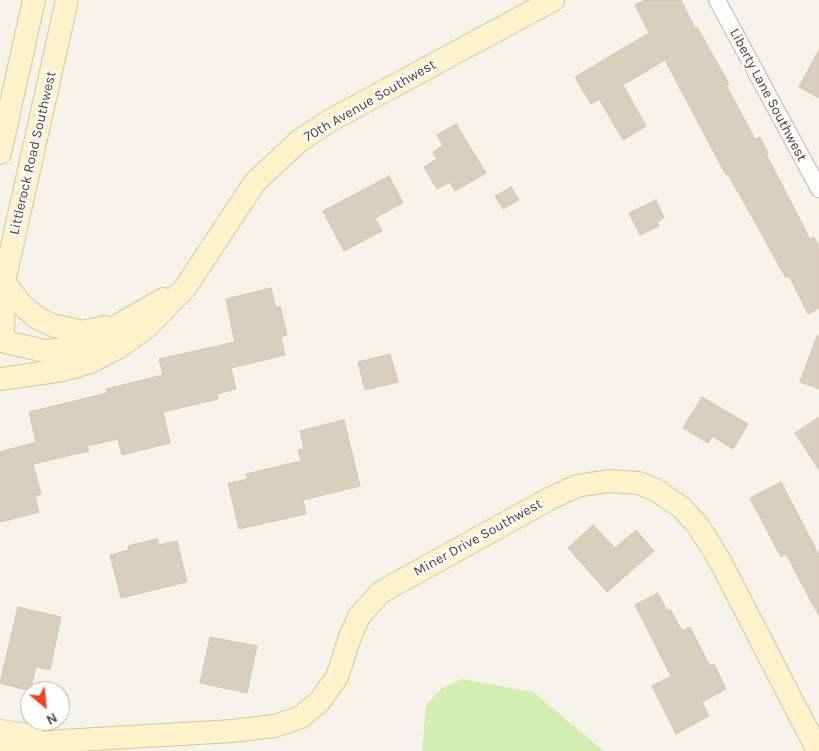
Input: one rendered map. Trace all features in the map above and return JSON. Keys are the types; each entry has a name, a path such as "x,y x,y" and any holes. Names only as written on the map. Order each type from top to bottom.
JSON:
{"street":[{"path":"0,153 34,0"},
{"name":"Littlerock Road Southwest","path":"0,372 6,355 3,337 4,282 67,0"},
{"name":"70th Avenue Southwest","path":"0,379 63,370 88,363 119,347 147,327 185,288 255,182 299,141 331,120 553,0"},
{"name":"Liberty Lane Southwest","path":"717,0 819,189"},
{"path":"4,282 20,303 37,318 52,325 83,332 120,324"},
{"name":"70th Avenue Southwest","path":"3,337 27,349 60,351 100,340 120,324 185,288"},
{"name":"Miner Drive Southwest","path":"0,748 62,741 126,744 275,726 301,717 320,701 337,677 351,634 360,615 381,592 551,498 577,486 609,481 639,483 656,490 682,508 699,527 719,560 818,751"},
{"name":"Miner Drive Southwest","path":"0,731 62,741"}],"green space":[{"path":"462,679 533,692 604,751 422,751 426,705 442,688"}],"building":[{"path":"645,0 681,0 695,28 697,27 729,84 726,85 755,139 760,137 768,153 766,154 810,239 814,237 819,246 819,308 808,314 789,276 786,278 728,174 726,175 665,60 623,85 646,126 623,140 599,99 591,104 575,77 649,33 635,5"},
{"path":"819,50 819,98 799,87"},
{"path":"456,124 486,173 455,191 450,182 437,189 424,167 437,159 433,152 443,145 437,135"},
{"path":"389,176 403,203 375,218 382,231 344,251 323,211"},
{"path":"511,187 519,200 503,209 495,196"},
{"path":"656,200 664,218 657,222 659,226 640,235 629,213"},
{"path":"271,288 276,308 280,306 287,335 281,337 285,355 231,368 236,389 217,394 218,399 163,412 170,443 122,455 118,439 87,446 89,451 33,464 41,494 35,496 39,512 0,522 0,452 36,442 29,412 107,393 106,389 163,375 159,359 235,342 226,299"},
{"path":"817,336 819,336 819,389 800,382"},
{"path":"390,354 398,382 365,390 358,362"},
{"path":"702,397 748,424 733,449 712,436 708,443 683,428"},
{"path":"819,417 819,470 795,433"},
{"path":"344,420 360,486 303,500 306,514 239,529 228,483 248,479 246,474 301,461 298,450 304,449 300,431"},
{"path":"781,482 819,555 819,616 786,554 781,557 750,498"},
{"path":"593,525 615,548 636,530 654,551 607,592 568,548"},
{"path":"157,539 159,545 177,541 187,582 121,598 110,555 129,550 128,546"},
{"path":"658,593 667,611 670,609 682,631 690,627 710,666 714,664 726,689 702,702 709,716 676,734 652,686 671,676 635,605"},
{"path":"18,607 61,617 50,670 36,667 32,681 20,681 20,688 0,683"},
{"path":"210,637 257,646 247,693 200,683"}]}
